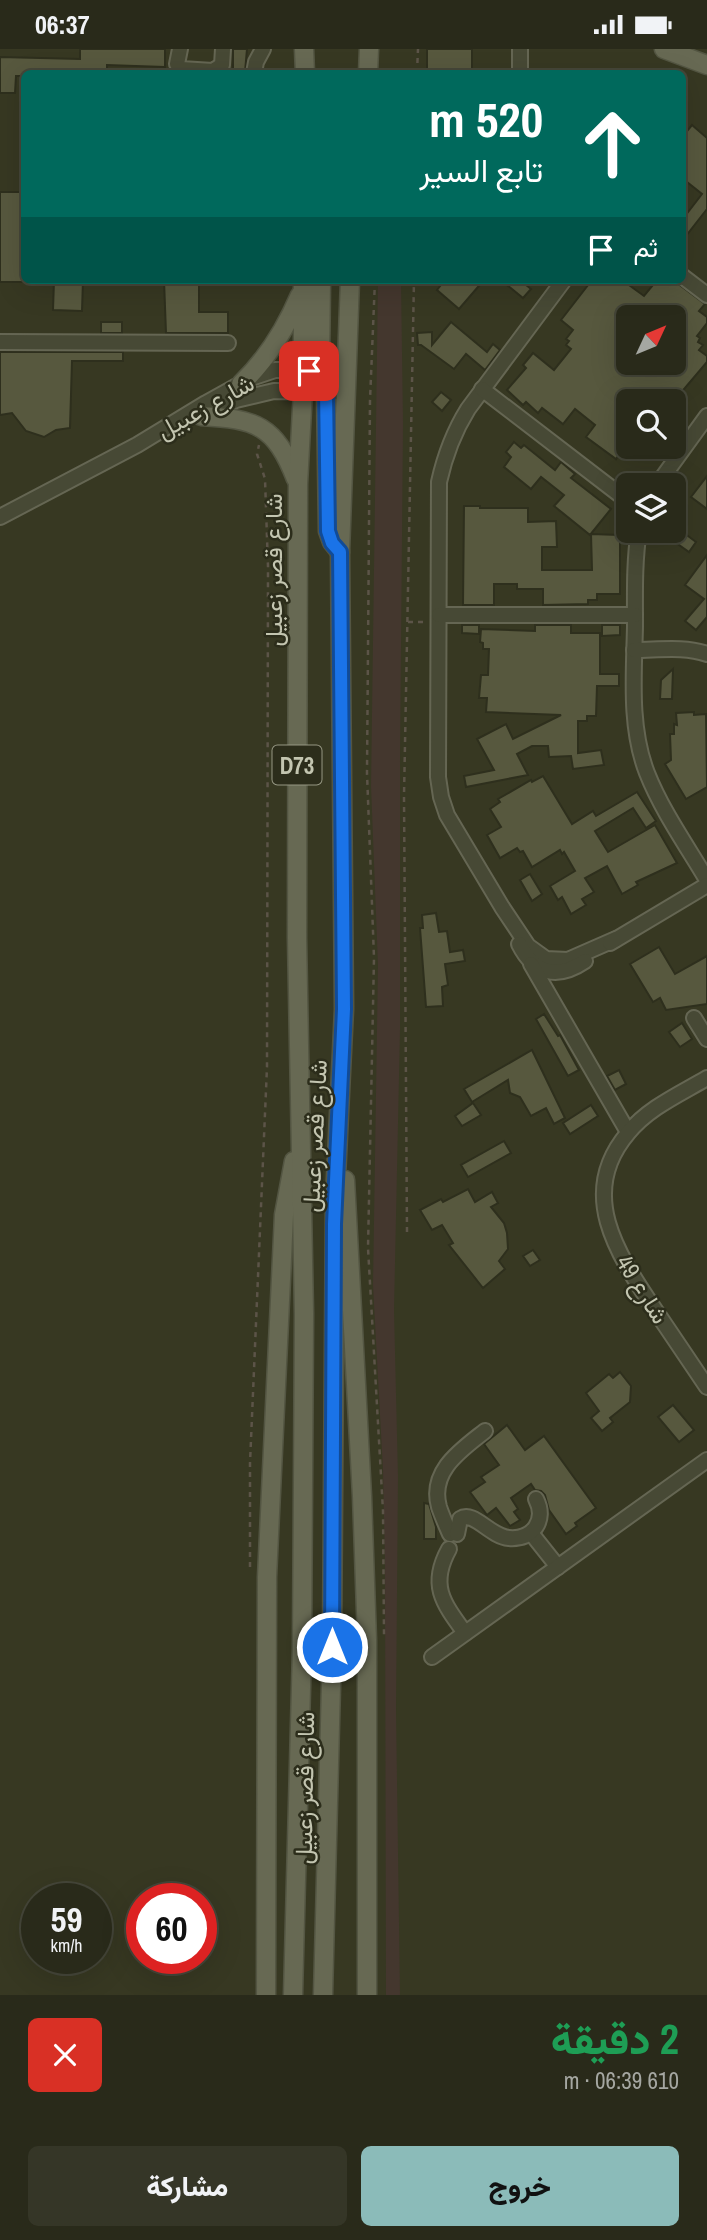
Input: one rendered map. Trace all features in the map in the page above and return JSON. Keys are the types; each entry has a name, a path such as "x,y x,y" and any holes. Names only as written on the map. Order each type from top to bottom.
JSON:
{"main road":[{"path":"304,49 304,70"},
{"path":"356,70 357,49"},
{"path":"368,70 369,49"},
{"path":"664,49 707,65"},
{"path":"241,384 283,330 303,284"},
{"name":"شارع قصر زعبيل","path":"293,1995 302,1649 304,1328 297,938 298,484 303,390 303,284"},
{"path":"321,284 322,369 334,386 346,392"},
{"name":"شارع قصر زعبيل","path":"323,1995 332,1647 333,1277 344,1009 340,552 350,284"},
{"path":"303,369 315,375 326,391 328,531 332,543 340,552"},
{"path":"201,416 232,418 268,433 284,451 298,484"},
{"path":"266,1995 267,1577 284,1215 300,1140"},
{"path":"338,1149 345,1180 350,1244 367,1627 367,1995"}],"street":[{"path":"180,49 177,64 181,69 197,70"},
{"path":"214,70 222,65 223,49"},
{"path":"255,70 263,49"},
{"path":"520,49 520,70"},
{"path":"686,279 707,295"},
{"path":"561,284 482,389 454,432 444,456 439,482 438,777 447,815 528,946 546,959 568,960 616,939"},
{"path":"0,342 228,343"},
{"path":"303,369 346,370"},
{"name":"شارع زعبيل","path":"0,517 137,445 241,384 275,370 303,369"},
{"path":"482,389 616,492"},
{"name":"شارع زعبيل","path":"137,445 170,433 236,401 274,391 346,392"},
{"path":"666,473 707,416"},
{"path":"529,961 538,968 559,972 579,964 707,883 647,773 639,744 634,715 637,543"},
{"path":"439,615 635,615"},
{"path":"634,650 678,649 707,654"},
{"path":"502,907 529,961 628,1132 667,1102 707,1078"},
{"path":"694,1018 707,1039"},
{"name":"شارع 49","path":"628,1132 617,1147 604,1182 605,1211 612,1239 625,1265 707,1387"},
{"path":"453,1534 439,1506 437,1492 440,1478 455,1455 485,1431"},
{"path":"432,1657 707,1460"},
{"path":"465,1633 445,1606 441,1595 440,1571 449,1549 444,1543 453,1534 460,1519 465,1516 471,1516 489,1531 506,1537 523,1536 531,1532 540,1521 541,1514 536,1499"},
{"path":"531,1532 558,1567"}],"path":[{"path":"417,70 418,49"},
{"path":"375,284 370,400 367,773 374,958 368,1248 383,1511 384,1641"},
{"path":"407,1232 404,796 414,284"},
{"path":"250,1575 250,1463 267,1067 268,566 265,479 257,454 261,440 253,435 259,427"}],"shaded area":[{"path":"378,284 401,284 403,424 400,1030 394,1310 398,1477 396,1709 400,1995 386,1995 385,1563 373,1285 378,965 371,786"}],"building":[{"path":"80,49 165,49 165,67 107,65 107,70 21,70 21,76 16,76 15,93 0,93 0,57 80,59"},
{"path":"233,49 247,49 245,70 233,70"},
{"path":"427,49 472,49 472,70 427,70"},
{"path":"692,125 707,138 707,209 686,236 686,215 702,194 686,181 686,132"},
{"path":"0,192 21,192 21,282 0,282"},
{"path":"54,284 83,284 82,311 53,310"},
{"path":"164,284 199,284 199,312 228,312 228,333 166,333"},
{"path":"442,284 481,284 459,309 437,290"},
{"path":"506,284 525,284 531,289 523,298"},
{"path":"589,284 628,284 644,296 654,284 678,284 705,304 699,311 707,317 707,323 697,336 700,338 698,342 703,345 699,350 707,356 707,362 684,389 616,389 616,459 586,437 595,425 575,409 563,424 542,408 538,413 526,402 523,405 507,390 526,368 523,365 533,353 554,370 571,349 566,345 569,341 566,339 573,330 561,320"},
{"path":"101,322 122,322 122,333 101,333"},
{"path":"451,322 487,352 493,344 500,350 485,370 466,354 454,369 418,345 417,333 432,332 432,345"},
{"path":"0,352 123,352 123,361 72,361 70,428 56,430 44,437 26,431 12,413 0,415"},
{"path":"441,392 451,400 442,411 432,402"},
{"path":"514,442 521,448 524,445 555,470 561,462 575,474 571,478 611,509 590,535 554,506 564,495 541,477 531,489 504,467 511,457 506,452"},
{"path":"707,476 707,509 691,497"},
{"path":"464,506 528,508 528,522 556,521 557,547 542,547 542,570 592,570 591,534 616,535 616,543 620,543 620,594 597,594 597,600 588,600 588,604 543,605 543,589 517,589 517,584 494,584 494,605 463,605"},
{"path":"686,534 696,542 689,552 676,543 686,543"},
{"path":"707,555 707,617 696,630 685,621 704,599 685,585"},
{"path":"462,625 479,625 479,634 462,633"},
{"path":"535,625 571,625 571,633 600,633 600,674 619,674 619,686 597,686 596,716 587,716 587,721 578,721 578,753 601,750 604,765 573,769 571,756 549,757 548,746 532,746 517,754 528,775 466,787 464,776 494,770 477,739 506,724 513,739 561,715 486,712 487,698 479,698 481,675 488,675 489,649 483,649 483,643 480,642 481,629 535,631"},
{"path":"602,625 620,625 620,635 602,636"},
{"path":"673,669 672,699 660,699 661,680"},
{"path":"694,712 694,715 706,714 707,787 686,799 665,764 671,760 670,734 674,734 674,724 677,725 676,713"},
{"path":"543,776 572,824 593,811 596,816 637,792 656,821 646,828 633,808 595,831 608,852 655,825 677,863 636,882 638,885 622,894 607,866 585,878 594,892 582,899 586,905 571,914 562,897 558,900 550,886 575,871 564,852 562,854 560,850 532,867 523,851 520,852 517,848 500,858 487,835 501,827 490,809 500,802 498,799"},
{"path":"530,874 542,894 532,901 520,880"},
{"path":"436,913 439,932 447,931 450,952 463,950 465,961 445,964 448,985 442,987 443,1006 426,1007 420,928 423,928 422,915"},
{"path":"659,947 675,974 707,956 707,1004 666,1010 660,998 653,1002 630,964"},
{"path":"544,1014 558,1036 560,1035 579,1070 568,1076 536,1019"},
{"path":"682,1023 692,1039 680,1047 669,1032"},
{"path":"532,1050 565,1118 554,1124 546,1108 531,1116 520,1097 510,1093 508,1080 472,1102 464,1089"},
{"path":"619,1070 626,1084 615,1090 607,1076"},
{"path":"473,1103 481,1115 462,1126 455,1116"},
{"path":"591,1105 598,1116 570,1134 563,1123"},
{"path":"504,1141 511,1153 468,1177 461,1165"},
{"path":"468,1189 475,1202 492,1192 498,1203 491,1207 504,1223 507,1233 508,1249 499,1261 505,1269 483,1288 449,1245 453,1243 442,1225 432,1230 420,1210"},
{"path":"533,1250 540,1260 530,1266 523,1256"},
{"path":"620,1372 631,1386 630,1402 610,1418 613,1422 602,1431 591,1418 599,1411 586,1393 609,1374 613,1378"},
{"path":"673,1405 694,1430 679,1442 658,1417"},
{"path":"507,1425 525,1450 544,1436 596,1508 575,1523 577,1526 566,1534 549,1510 545,1495 535,1490 531,1484 511,1498 518,1509 514,1512 520,1520 510,1526 496,1508 487,1515 470,1492 485,1482 481,1477 499,1465 484,1444"},
{"path":"424,1503 429,1504 436,1527 436,1539 424,1539"}],"route":[{"path":"309,371 320,379 326,391 328,531 332,543 340,552 344,1009 333,1277 332,1647"}]}
